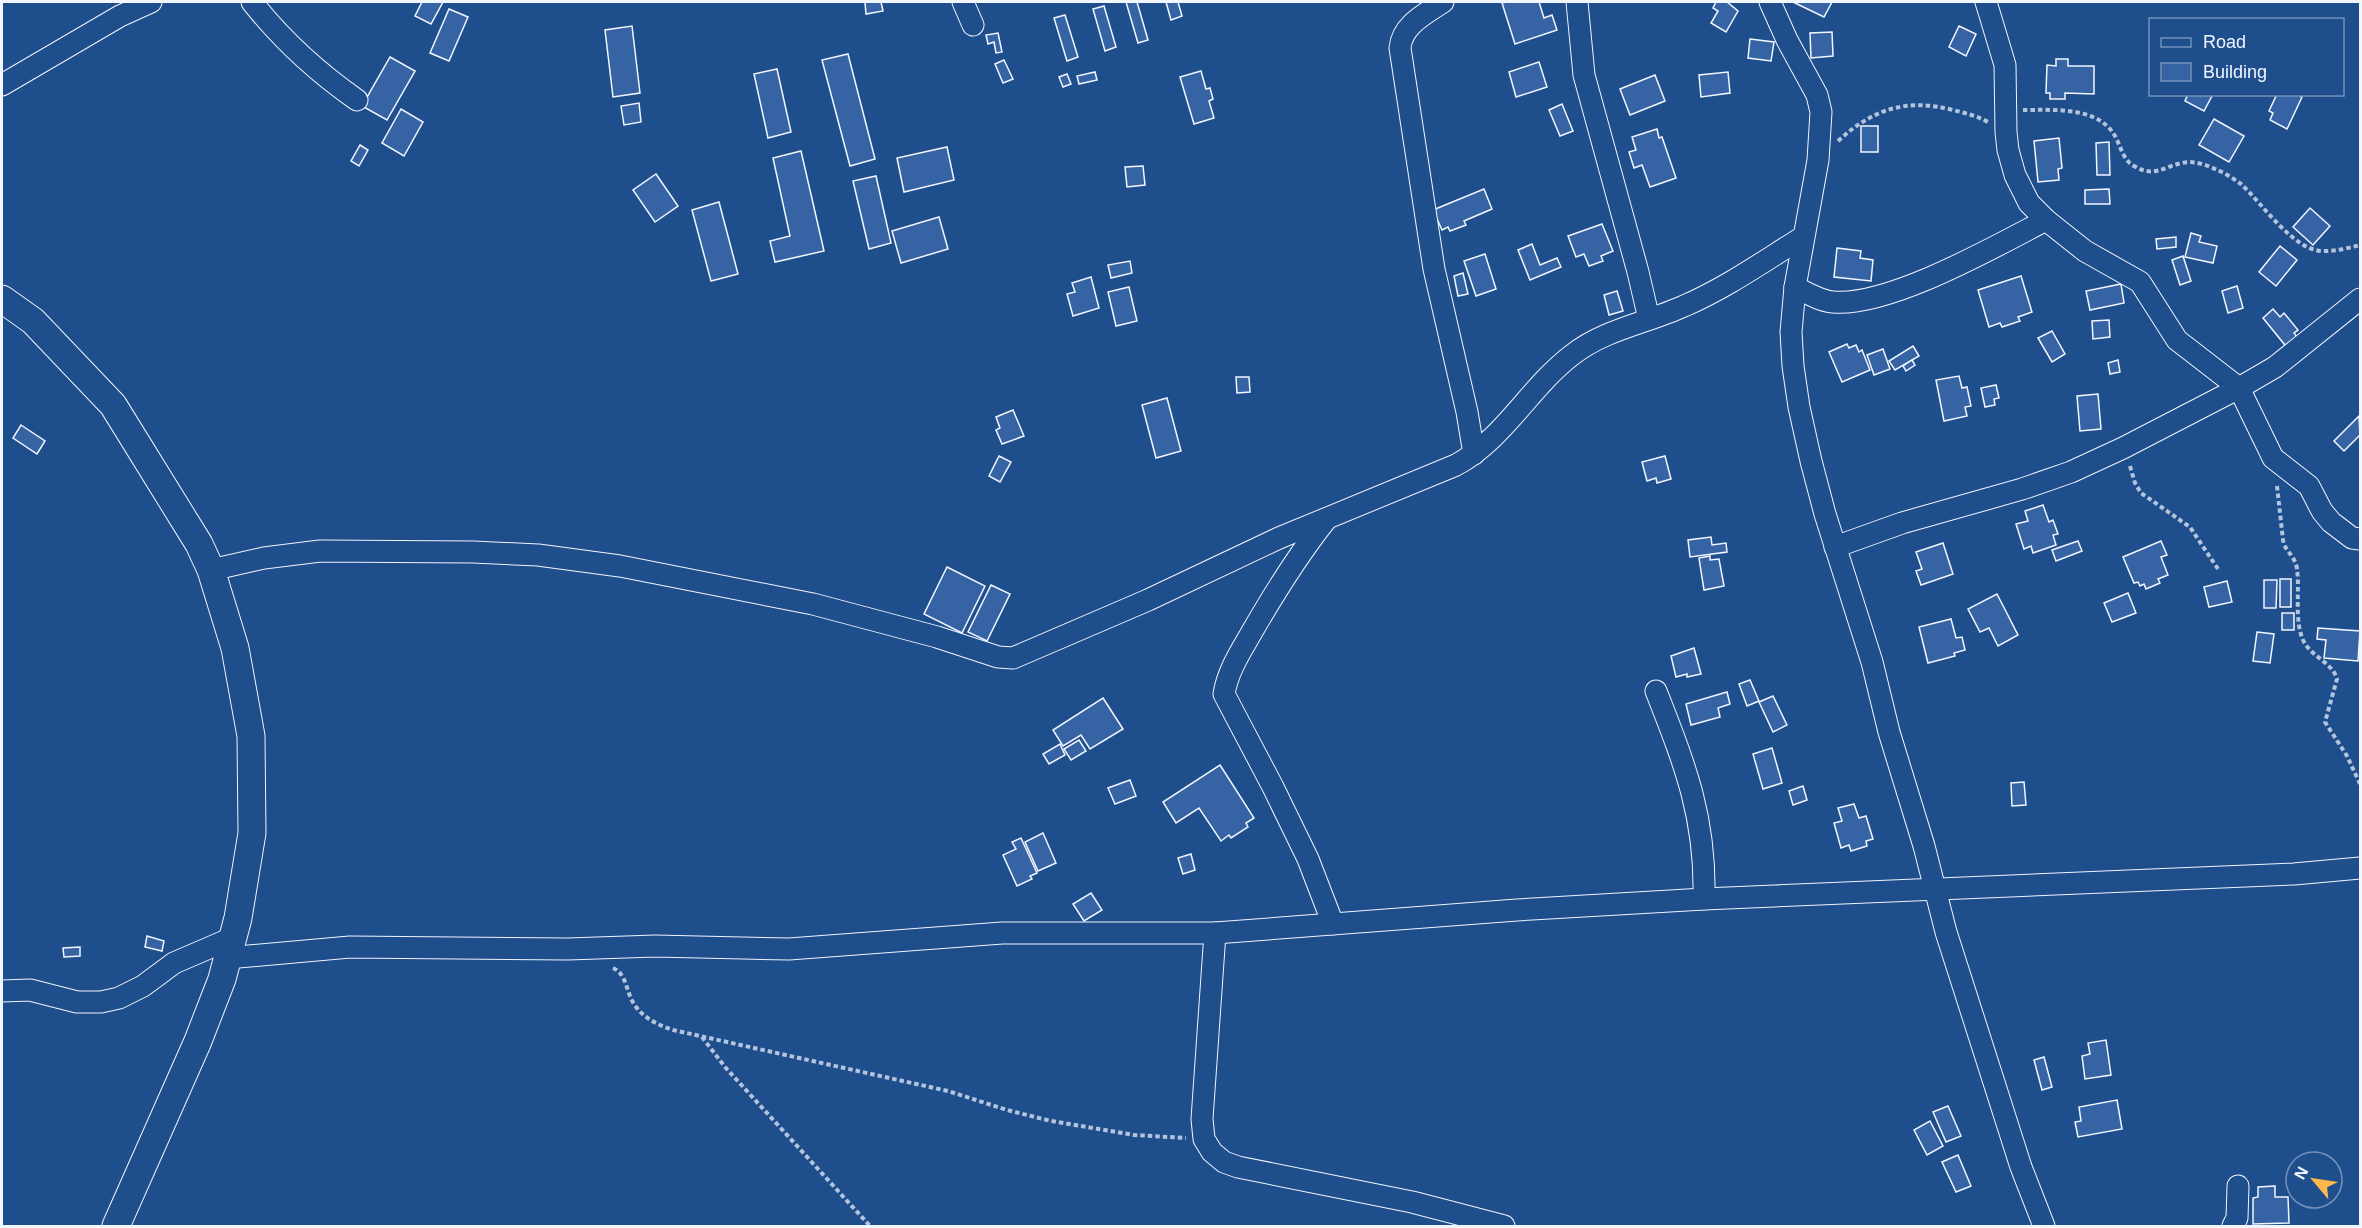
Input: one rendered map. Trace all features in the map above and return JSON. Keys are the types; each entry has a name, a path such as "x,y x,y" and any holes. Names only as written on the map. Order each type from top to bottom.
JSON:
{"main road":[{"path":"2,299 33,321 113,405 199,544 212,570 235,648 251,736 252,833 238,918 222,980 198,1041 116,1227"}],"street":[{"path":"2,85 120,16 151,2"},
{"path":"252,2 276,32 357,100"},
{"path":"963,2 973,25"},
{"path":"1443,2 1406,29 1401,36 1400,48 1434,269 1467,411 1474,454"},
{"path":"1577,2 1577,22 1584,75 1649,319"},
{"path":"1770,2 1817,95 1821,112 1818,160 1795,287 1791,332 1798,396 1811,461 1835,547 1872,662 1889,732 1924,846 1946,932 2021,1167 2044,1227"},
{"path":"1986,2 2006,65 2006,132 2015,175 2022,193 2046,220 2085,251 2140,282 2177,340 2239,388 2273,458 2309,486 2322,511 2331,522 2352,538 2361,539"},
{"path":"1795,287 1830,302 1843,303 1869,298 1900,289 1981,254 2046,220"},
{"path":"212,570 264,558 320,551 473,552 538,555 620,566 813,604 937,636 998,657 1013,658 1148,600 1278,538 1325,521 1417,479 1456,465 1474,454 1503,428 1571,356 1620,328 1684,307 1775,257 1803,237"},
{"path":"1835,547 1902,523 2022,489 2071,472 2123,448 2275,367 2361,299"},
{"path":"1325,521 1302,550 1233,664 1224,694 1274,787 1308,859 1333,924"},
{"path":"1656,691 1685,765 1696,806 1703,848 1704,899"},
{"path":"2,991 30,990 77,1002 101,1002 119,998 143,986 174,963 229,948 568,949 654,946 789,949 1002,933 1215,933 1704,899 2294,874 2361,868"},
{"path":"1215,933 1202,1119 1204,1139 1212,1152 1224,1162 1238,1167 1412,1202 1504,1227"},
{"path":"2233,1227 2237,1218 2238,1186"}],"path":[{"path":"1818,160 1863,120 1904,104 1967,113 2006,132"},
{"path":"2007,110 2059,110 2097,118 2109,127 2124,157 2136,167 2160,172 2183,163 2202,163 2240,183 2285,230 2312,249 2324,251 2361,245"},
{"path":"2123,448 2138,489 2190,527 2218,569"},
{"path":"2273,458 2284,546 2294,557 2297,571 2303,639 2308,648 2335,672 2337,679 2325,722 2347,756 2361,784"},
{"path":"611,967 622,974 635,1006 656,1024 673,1030 948,1091 1007,1110 1051,1120 1134,1135 1204,1139"},
{"path":"702,1036 725,1067 870,1227"}],"building":[{"path":"422,2 443,2 431,24 415,16"},
{"path":"865,2 881,2 883,11 866,14"},
{"path":"1126,2 1137,2 1148,40 1138,43"},
{"path":"1166,2 1178,2 1182,16 1171,20"},
{"path":"1539,2 1544,18 1552,15 1557,30 1515,44 1502,3"},
{"path":"1716,2 1727,2 1738,11 1726,32 1711,23 1718,11 1713,8"},
{"path":"1793,2 1832,2 1824,17"},
{"path":"1104,6 1116,47 1105,51 1093,9"},
{"path":"449,9 468,17 449,61 430,53"},
{"path":"1065,15 1078,57 1067,61 1054,18"},
{"path":"632,26 640,93 613,97 605,30"},
{"path":"1959,26 1976,34 1966,56 1949,47"},
{"path":"1832,32 1833,56 1811,58 1810,33"},
{"path":"998,33 1002,52 996,53 994,42 988,44 986,35"},
{"path":"1750,39 1774,42 1771,61 1748,58"},
{"path":"848,54 875,159 850,166 822,60"},
{"path":"390,57 415,71 387,120 362,106"},
{"path":"2056,59 2068,59 2068,66 2094,66 2094,94 2065,93 2065,99 2050,99 2050,93 2046,93 2047,65 2056,66"},
{"path":"1004,60 1013,79 1003,83 995,64"},
{"path":"1539,62 1547,87 1516,97 1509,72"},
{"path":"777,69 791,132 768,138 754,74"},
{"path":"1201,71 1206,89 1210,88 1213,99 1209,101 1214,118 1194,124 1180,77"},
{"path":"1095,72 1097,80 1079,84 1077,76"},
{"path":"1728,72 1730,93 1701,97 1699,75"},
{"path":"1067,74 1071,84 1063,87 1059,77"},
{"path":"1655,75 1665,101 1630,115 1620,89"},
{"path":"2187,96 2212,96 2204,111 2185,101"},
{"path":"2276,96 2302,97 2287,129 2270,120 2273,113 2269,111"},
{"path":"639,103 641,122 624,125 621,106"},
{"path":"1562,104 1573,131 1560,136 1549,110"},
{"path":"401,109 423,122 404,156 382,143"},
{"path":"2214,119 2244,136 2229,162 2199,145"},
{"path":"1861,126 1878,126 1878,152 1861,152"},
{"path":"1657,129 1676,178 1650,187 1642,165 1634,168 1629,152 1636,150 1632,137"},
{"path":"2059,138 2062,168 2058,169 2059,180 2038,182 2034,141"},
{"path":"2109,142 2110,175 2097,175 2096,143"},
{"path":"360,145 368,150 359,166 351,161"},
{"path":"947,147 954,180 904,192 897,158"},
{"path":"801,151 824,251 775,262 770,241 790,236 773,158"},
{"path":"1143,166 1145,185 1127,187 1125,167"},
{"path":"656,174 678,206 655,222 633,190"},
{"path":"876,176 891,243 869,249 853,181"},
{"path":"1484,189 1492,209 1464,221 1466,225 1450,231 1448,227 1442,230 1433,210"},
{"path":"2109,189 2110,204 2085,204 2085,190"},
{"path":"719,202 738,274 711,281 692,210"},
{"path":"2310,208 2330,226 2313,245 2293,227"},
{"path":"939,217 948,249 901,263 892,231"},
{"path":"1602,224 1613,251 1601,256 1603,261 1589,266 1584,254 1576,257 1568,236"},
{"path":"2191,233 2201,236 2199,242 2217,246 2213,263 2185,257"},
{"path":"2176,237 2176,247 2157,249 2156,239"},
{"path":"1532,244 1540,265 1557,258 1561,267 1530,280 1518,250"},
{"path":"2280,246 2297,260 2276,286 2259,272"},
{"path":"1837,248 1861,251 1860,258 1873,260 1871,281 1834,277"},
{"path":"1485,254 1496,289 1476,296 1464,261"},
{"path":"2183,256 2191,281 2180,285 2172,260"},
{"path":"1130,261 1132,273 1111,278 1108,265"},
{"path":"1463,273 1468,294 1458,296 1454,276"},
{"path":"2021,276 2032,312 2018,317 2020,321 2002,327 2000,323 1989,327 1978,290"},
{"path":"1091,277 1099,308 1073,316 1067,294 1075,292 1072,283"},
{"path":"2121,284 2124,303 2090,310 2086,291"},
{"path":"2237,286 2243,308 2228,313 2222,291"},
{"path":"1129,287 1137,321 1116,326 1108,292"},
{"path":"1617,291 1623,311 1609,315 1604,295"},
{"path":"2273,309 2280,317 2284,313 2298,330 2294,333 2300,341 2289,350 2263,318"},
{"path":"2109,320 2110,337 2093,339 2092,321"},
{"path":"2052,331 2065,354 2052,362 2038,338"},
{"path":"1847,344 1849,348 1856,345 1859,352 1862,350 1870,370 1842,382 1829,352"},
{"path":"1913,346 1919,356 1895,370 1889,361"},
{"path":"1883,349 1890,369 1874,375 1867,355"},
{"path":"1912,360 1915,365 1906,371 1903,366"},
{"path":"2118,360 2120,372 2110,374 2108,363"},
{"path":"1959,376 1962,388 1967,387 1971,406 1965,407 1967,416 1944,421 1936,380"},
{"path":"1236,377 1249,377 1250,392 1237,393"},
{"path":"1996,385 1999,398 1994,399 1995,405 1985,407 1981,388"},
{"path":"2098,394 2101,429 2080,431 2077,396"},
{"path":"1167,398 1181,451 1156,458 1142,405"},
{"path":"1013,410 1024,436 1002,444 996,430 1000,428 996,417"},
{"path":"2359,416 2360,435 2344,451 2334,441"},
{"path":"21,425 45,441 37,454 13,438"},
{"path":"999,456 1011,462 1000,482 989,476"},
{"path":"1665,456 1671,479 1657,483 1656,478 1647,481 1642,462"},
{"path":"2043,505 2049,522 2053,520 2058,534 2053,535 2056,545 2033,553 2031,546 2024,549 2016,524 2028,521 2025,511"},
{"path":"1711,537 1712,545 1726,543 1727,552 1690,557 1688,540"},
{"path":"2078,541 2082,551 2056,561 2052,550"},
{"path":"2161,541 2167,555 2161,557 2168,575 2158,579 2160,583 2146,589 2144,584 2140,586 2138,582 2134,583 2123,557"},
{"path":"1943,543 1953,574 1921,585 1916,571 1922,569 1916,552"},
{"path":"1710,556 1710,560 1719,559 1724,586 1704,590 1699,558"},
{"path":"947,567 985,586 962,633 924,614"},
{"path":"2280,579 2291,579 2291,607 2280,607"},
{"path":"2264,580 2277,580 2276,608 2264,608"},
{"path":"2227,581 2232,602 2209,607 2204,587"},
{"path":"991,585 1010,594 987,641 968,632"},
{"path":"2128,593 2136,613 2112,622 2104,603"},
{"path":"1997,594 2018,635 1998,646 1989,628 1980,632 1968,609"},
{"path":"2282,613 2294,613 2294,630 2282,630"},
{"path":"1951,619 1956,638 1962,637 1965,650 1954,653 1955,656 1928,663 1919,627"},
{"path":"2318,628 2360,631 2358,661 2324,658 2326,640 2317,639"},
{"path":"2257,632 2274,634 2270,663 2253,661"},
{"path":"1694,648 1701,674 1676,677 1671,656"},
{"path":"1750,680 1759,701 1747,706 1739,684"},
{"path":"1727,692 1730,704 1718,708 1720,717 1691,725 1686,704"},
{"path":"1773,696 1787,725 1773,732 1759,702"},
{"path":"1103,698 1123,729 1090,749 1081,735 1063,746 1053,730"},
{"path":"1079,740 1086,751 1071,760 1064,749"},
{"path":"1060,744 1065,755 1049,764 1043,754"},
{"path":"1772,748 1782,783 1763,789 1753,754"},
{"path":"1220,765 1254,818 1246,823 1248,827 1231,838 1229,835 1221,841 1199,808 1176,823 1163,802"},
{"path":"1130,780 1136,796 1115,804 1108,788"},
{"path":"2024,782 2026,805 2012,806 2011,783"},
{"path":"1803,786 1807,800 1793,805 1789,791"},
{"path":"1854,804 1859,818 1866,816 1873,839 1866,841 1867,846 1851,851 1849,845 1841,848 1834,823 1842,821 1838,808"},
{"path":"1043,833 1056,863 1038,871 1025,842"},
{"path":"1021,838 1037,873 1030,876 1032,879 1017,886 1003,855 1016,849 1012,842"},
{"path":"1191,854 1195,870 1183,874 1178,858"},
{"path":"1091,893 1102,910 1084,921 1073,904"},
{"path":"147,936 164,941 162,951 145,947"},
{"path":"80,947 80,956 64,957 63,948"},
{"path":"2106,1040 2111,1075 2085,1079 2082,1056 2090,1054 2088,1043"},
{"path":"2044,1057 2052,1087 2042,1090 2034,1060"},
{"path":"2117,1100 2122,1129 2078,1137 2075,1122 2081,1121 2079,1107"},
{"path":"1948,1106 1961,1136 1946,1142 1933,1112"},
{"path":"1930,1121 1943,1146 1927,1155 1914,1130"},
{"path":"1958,1155 1971,1186 1956,1192 1942,1162"},
{"path":"2275,1186 2275,1197 2284,1197 2284,1210 2288,1210 2289,1223 2253,1224 2253,1198 2258,1197 2258,1187"}]}
